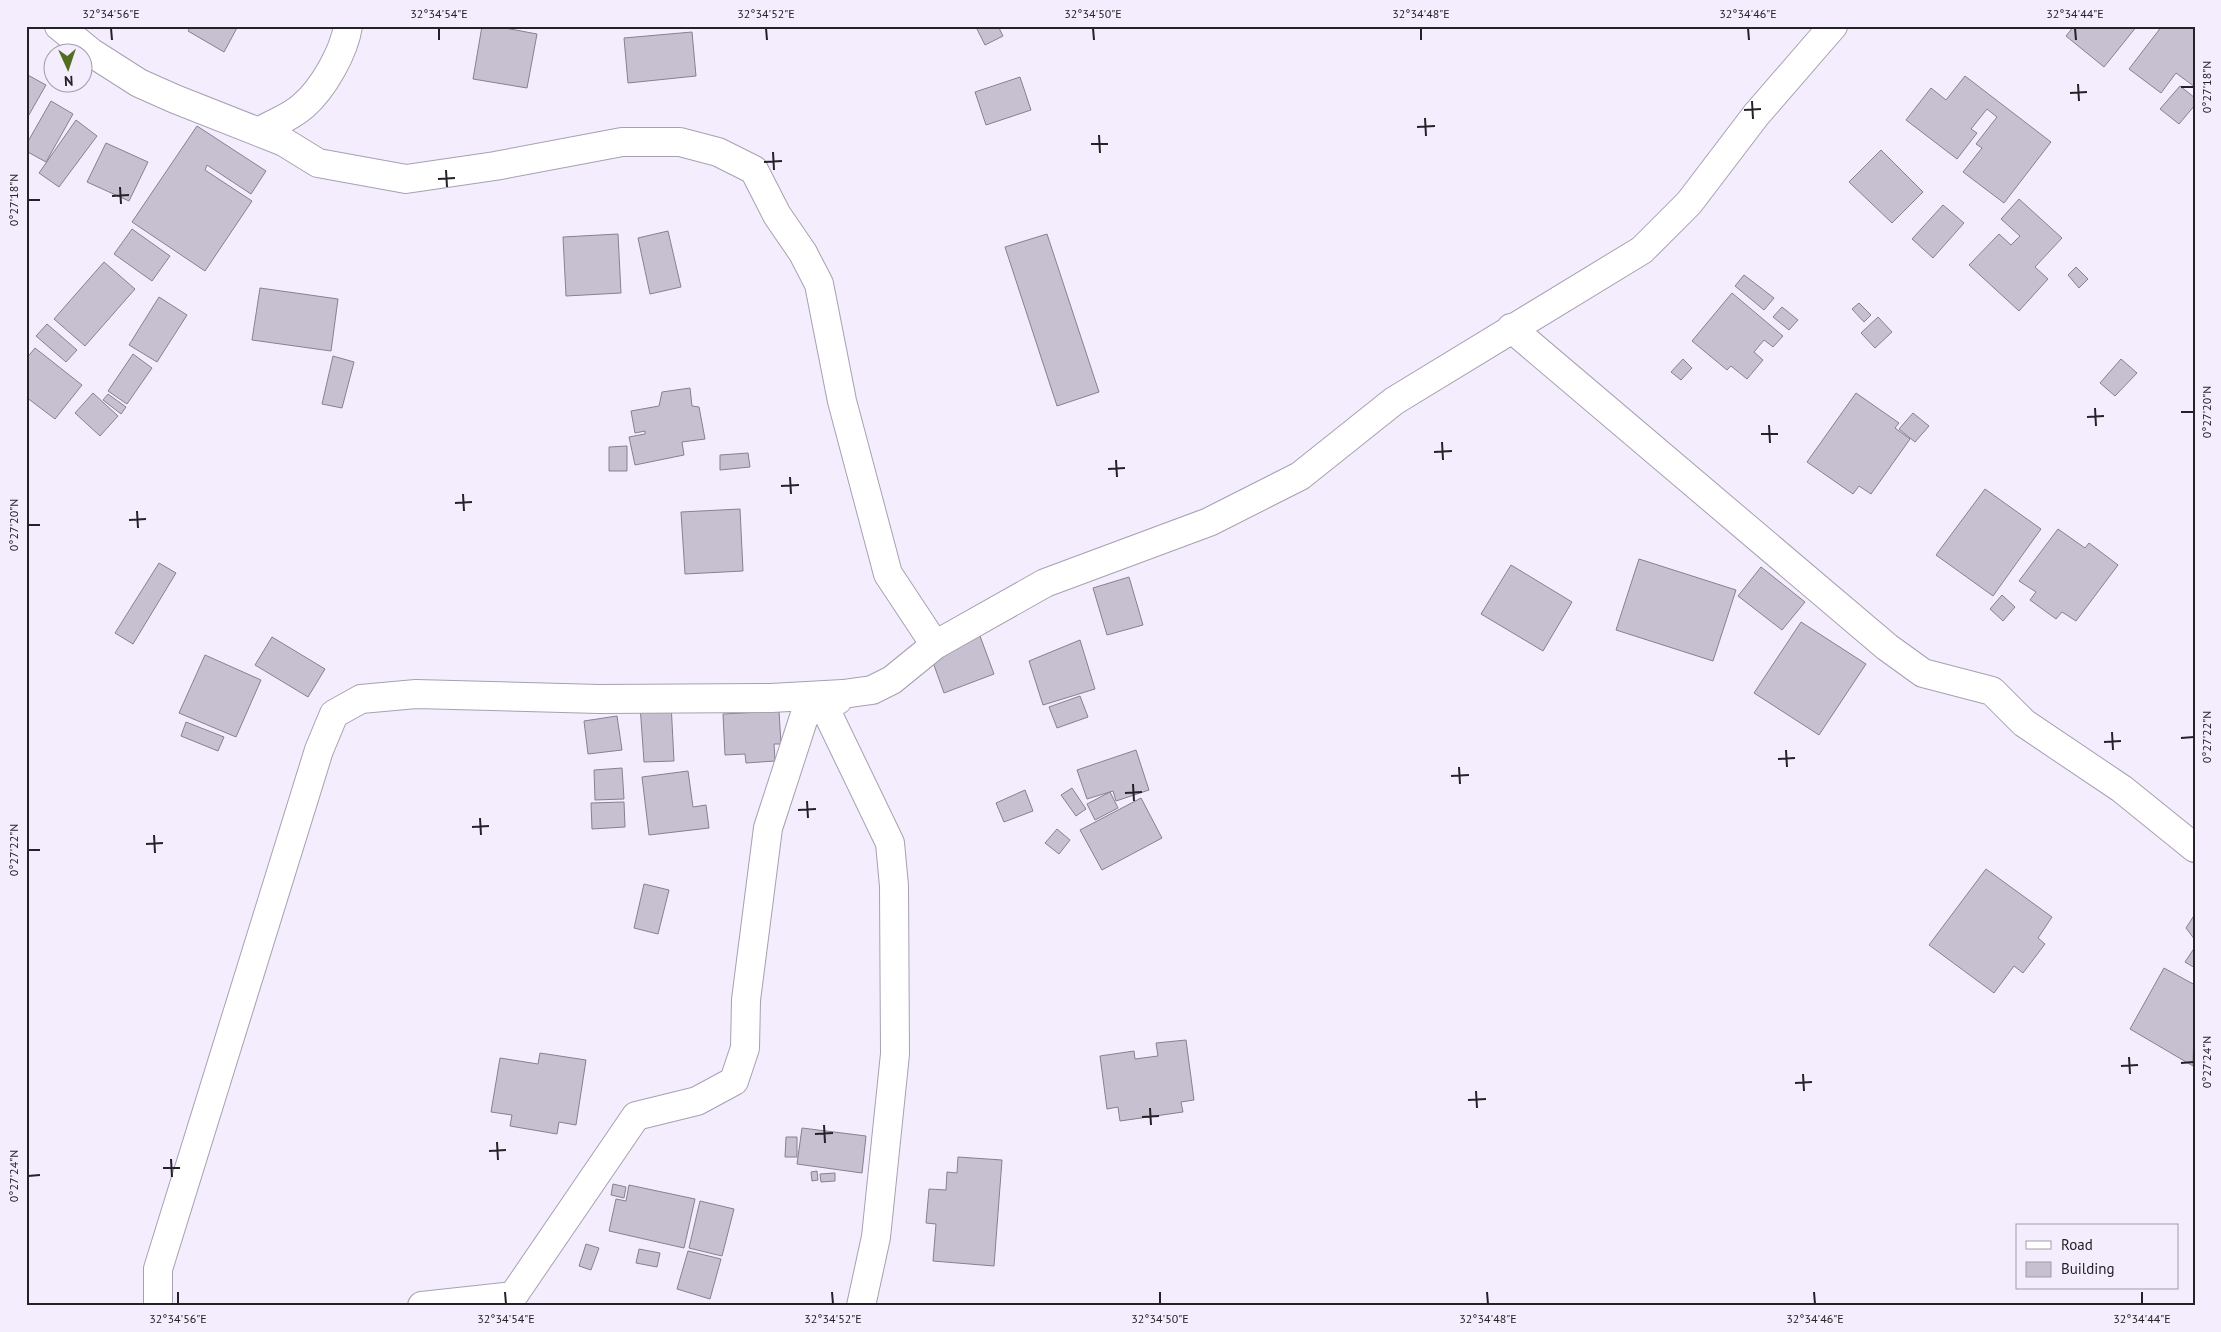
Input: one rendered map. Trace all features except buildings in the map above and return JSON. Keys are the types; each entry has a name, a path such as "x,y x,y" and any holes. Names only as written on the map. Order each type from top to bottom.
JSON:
{"street":[{"path":"59,26 92,53 139,83 175,99 260,131 284,142 318,163 406,179 495,166 622,142 680,142 718,152 754,170 776,215 803,253 819,284 842,401 888,574 935,645"},
{"path":"260,131 302,107 314,95 326,78 346,35 348,26"},
{"path":"158,1306 158,1269 319,750 334,714 361,699 416,694 599,699 771,698 872,690 892,680 935,645 1044,584 1209,522 1300,476 1394,401 1511,328 1642,250 1689,203 1756,116 1833,26"},
{"path":"1511,328 1887,647 1923,673 1992,691 2024,723 2122,789 2195,848"},
{"path":"422,1306 513,1296 636,1116 697,1102 734,1081 745,1048 746,1000 768,828 805,714 857,692"},
{"path":"824,706 890,843 894,886 895,1054 876,1237 861,1306"}]}
